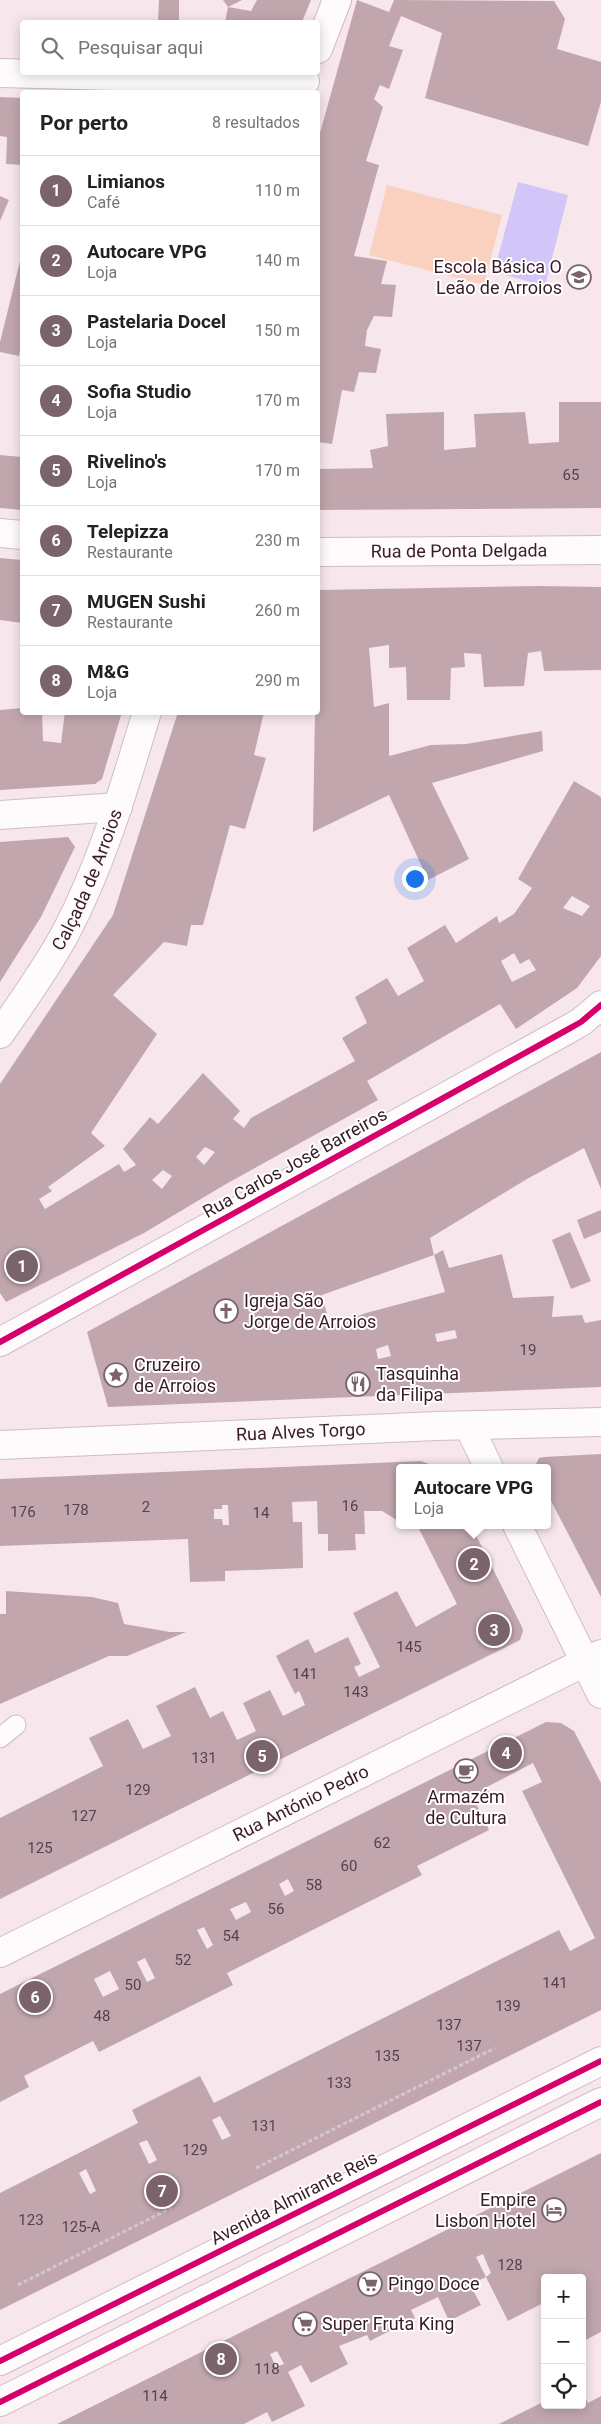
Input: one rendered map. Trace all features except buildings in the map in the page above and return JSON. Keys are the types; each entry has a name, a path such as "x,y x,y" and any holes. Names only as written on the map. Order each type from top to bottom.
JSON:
{"street":[{"path":"320,44 337,0"},
{"path":"0,73 20,74"},
{"path":"68,75 305,82"},
{"path":"0,533 20,535"},
{"name":"Rua de Ponta Delgada","path":"320,552 601,550"},
{"name":"Calçada de Arroios","path":"0,1034 64,935 94,870 118,807 146,715"},
{"path":"0,815 118,807"},
{"name":"Rua Carlos José Barreiros","path":"0,1342 565,1031 601,1005"},
{"name":"Rua Alves Torgo","path":"0,1445 601,1422"},
{"path":"469,1427 487,1464"},
{"path":"520,1529 593,1658 601,1694"},
{"name":"Rua António Pedro","path":"0,1953 593,1658"},
{"name":"Avenida Almirante Reis","path":"0,2362 601,2061"},
{"path":"0,2402 601,2102"}],"lane":[{"path":"0,1738 16,1725"}],"path":[{"path":"256,2168 495,2048"},
{"path":"18,2285 171,2208"}],"shaded area":[{"path":"518,182 568,195 545,286 494,272"},
{"path":"387,185 502,215 484,285 369,255"}],"cycle path":[{"path":"0,1342 565,1031 581,1022 601,1005"},
{"path":"0,2361 601,2061"},
{"path":"0,2402 601,2102"}],"place":[{"name":"Escola Básica O Leão de Arroios","path":"579,277"},
{"name":"Limianos","path":"22,1266"},
{"name":"Igreja São Jorge de Arroios","path":"226,1311"},
{"name":"Cruzeiro de Arroios","path":"116,1375"},
{"name":"Tasquinha da Filipa","path":"358,1384"},
{"name":"Autocare VPG","path":"474,1564"},
{"name":"Pastelaria Docel","path":"494,1630"},
{"name":"Sofia Studio","path":"506,1753"},
{"name":"Rivelino's","path":"262,1756"},
{"name":"Armazém de Cultura","path":"466,1771"},
{"name":"Telepizza","path":"35,1997"},
{"name":"MUGEN Sushi","path":"162,2191"},
{"name":"Empire Lisbon Hotel","path":"554,2210"},
{"name":"Pingo Doce","path":"370,2284"},
{"name":"Super Fruta King","path":"305,2324"},
{"name":"M&G","path":"221,2359"}]}
